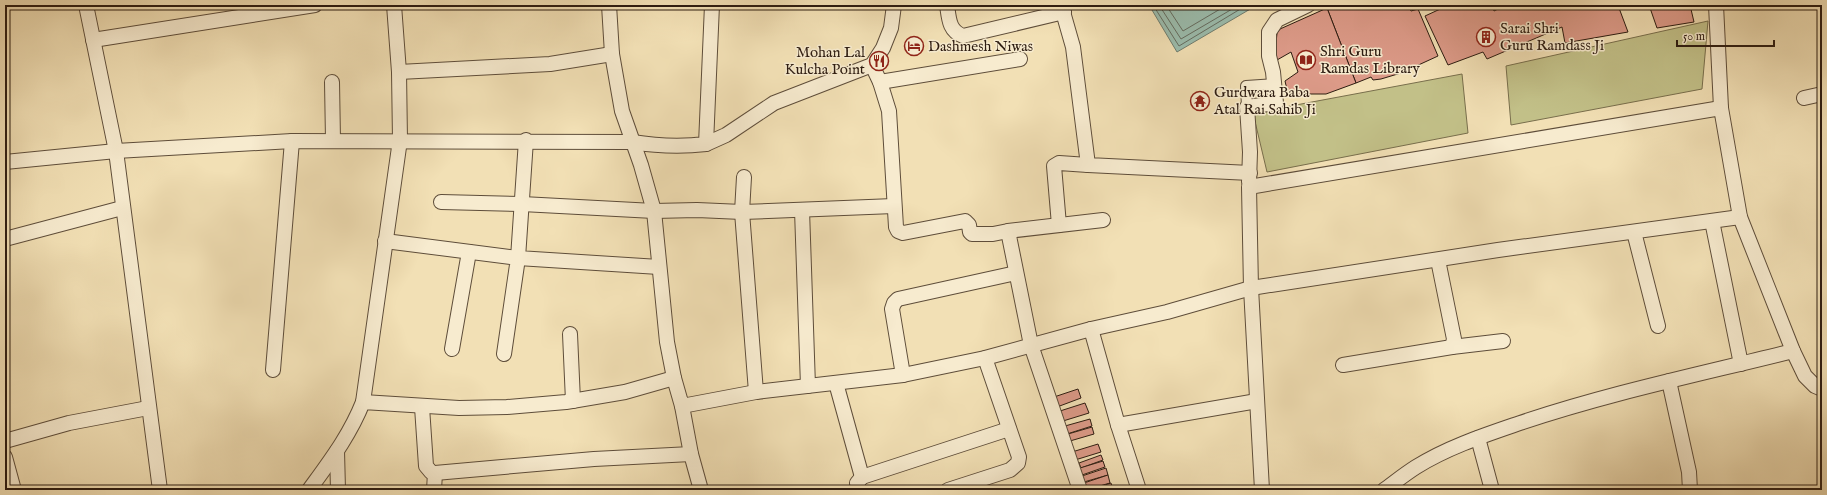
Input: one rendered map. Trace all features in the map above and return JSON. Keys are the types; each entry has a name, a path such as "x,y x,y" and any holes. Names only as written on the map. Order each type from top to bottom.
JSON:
{"street":[{"path":"86,5 116,151 122,208 160,490"},
{"path":"93,40 310,5"},
{"path":"309,490 337,451 355,422 363,402 400,140 399,72 394,5"},
{"path":"609,5 612,54 622,111 641,165 654,211 667,342 674,378 682,406 691,454 701,490"},
{"path":"706,144 712,5"},
{"path":"5,162 116,151 292,141 526,140 632,142 656,146 689,146 706,144 726,135 774,103 872,64 886,41 891,28 894,5"},
{"path":"947,5 951,26 956,34 963,36 1063,9 1073,47 1088,165"},
{"path":"1247,107 1276,103 1269,56 1269,32 1277,20 1308,5"},
{"path":"1716,5 1721,108 1740,217 1793,352 1806,376 1815,386 1822,390"},
{"path":"399,72 550,64 612,54"},
{"path":"880,82 1020,59"},
{"path":"872,64 880,82 889,111 894,206 896,227 898,231 903,233 965,221 970,224 970,232 972,234 993,234 1103,220"},
{"path":"332,82 333,140"},
{"path":"1262,490 1251,288 1249,187 1250,152 1246,86 1274,84"},
{"path":"1804,98 1822,94"},
{"path":"1249,187 1721,108"},
{"path":"504,354 518,258 526,140"},
{"path":"273,370 292,141"},
{"path":"1059,225 1054,166 1059,163 1250,173"},
{"path":"744,177 742,212 756,392"},
{"path":"441,202 522,204 654,211 697,210 742,212 894,206"},
{"path":"5,239 122,208"},
{"path":"802,210 808,386"},
{"path":"682,406 756,392 903,375 985,358 1091,329 1167,312 1251,288 1740,217"},
{"path":"1712,221 1741,364"},
{"path":"1008,231 1031,345 1080,490"},
{"path":"1634,232 1658,326"},
{"path":"385,242 518,258 659,267"},
{"path":"452,349 469,252"},
{"path":"1438,260 1454,339 1452,347"},
{"path":"903,375 892,308 898,299 1016,273"},
{"path":"1091,329 1118,425 1139,490"},
{"path":"570,334 573,401"},
{"path":"1343,365 1452,347 1503,341"},
{"path":"1384,490 1398,486 1416,467 1444,452 1478,438 1557,411 1793,352"},
{"path":"948,490 1010,470 1016,466 1019,457 985,358"},
{"path":"363,402 422,407 484,408 573,401 625,392 674,378"},
{"path":"1669,382 1689,472 1690,490"},
{"path":"836,383 860,483 1009,429"},
{"path":"1118,425 1257,401"},
{"path":"422,407 426,466 431,472 435,473 594,459 691,454"},
{"path":"5,441 69,423 148,408"},
{"path":"1478,438 1492,490"},
{"path":"337,451 338,490"},
{"path":"5,457 14,490"},
{"path":"434,490 435,473"}],"shaded area":[{"path":"1708,21 1702,89 1511,125 1506,66"},
{"path":"1462,74 1468,133 1267,172 1253,113"}],"water":[{"path":"1149,5 1251,5 1252,8 1177,52"}],"building":[{"path":"1335,5 1408,5 1411,11 1418,9 1438,56 1401,73 1381,79 1373,80 1371,77 1356,83 1327,8"},
{"name":"Sarai Shri Guru Ramdass Ji","path":"1449,5 1492,5 1494,11 1506,5 1627,5 1619,8 1628,32 1565,43 1562,27 1487,59 1483,52 1448,65 1425,16"},
{"path":"1649,5 1690,5 1694,22 1657,28"},
{"path":"1327,8 1356,83 1326,94 1288,94 1285,81 1298,72 1291,52 1277,60 1275,53 1277,33 1280,29"},
{"path":"1078,389 1081,398 1057,407 1054,397"},
{"path":"1085,403 1089,413 1063,421 1060,411"},
{"path":"1090,419 1092,426 1067,434 1065,426"},
{"path":"1092,427 1094,434 1070,441 1068,434"},
{"path":"1098,444 1101,452 1075,460 1072,452"},
{"path":"1101,455 1103,460 1081,468 1079,463"},
{"path":"1103,461 1105,467 1082,475 1080,468"},
{"path":"1106,468 1108,475 1084,482 1082,476"},
{"path":"1108,475 1110,483 1086,490 1084,483"},
{"path":"1111,483 1113,490 1089,490"}],"place":[{"name":"Sarai Shri Guru Ramdass Ji","path":"1486,37"},
{"name":"Dashmesh Niwas","path":"914,46"},
{"name":"Shri Guru Ramdas Library","path":"1306,60"},
{"name":"Mohan Lal Kulcha Point","path":"879,61"},
{"name":"Gurdwara Baba Atal Rai Sahib Ji","path":"1200,101"}]}
